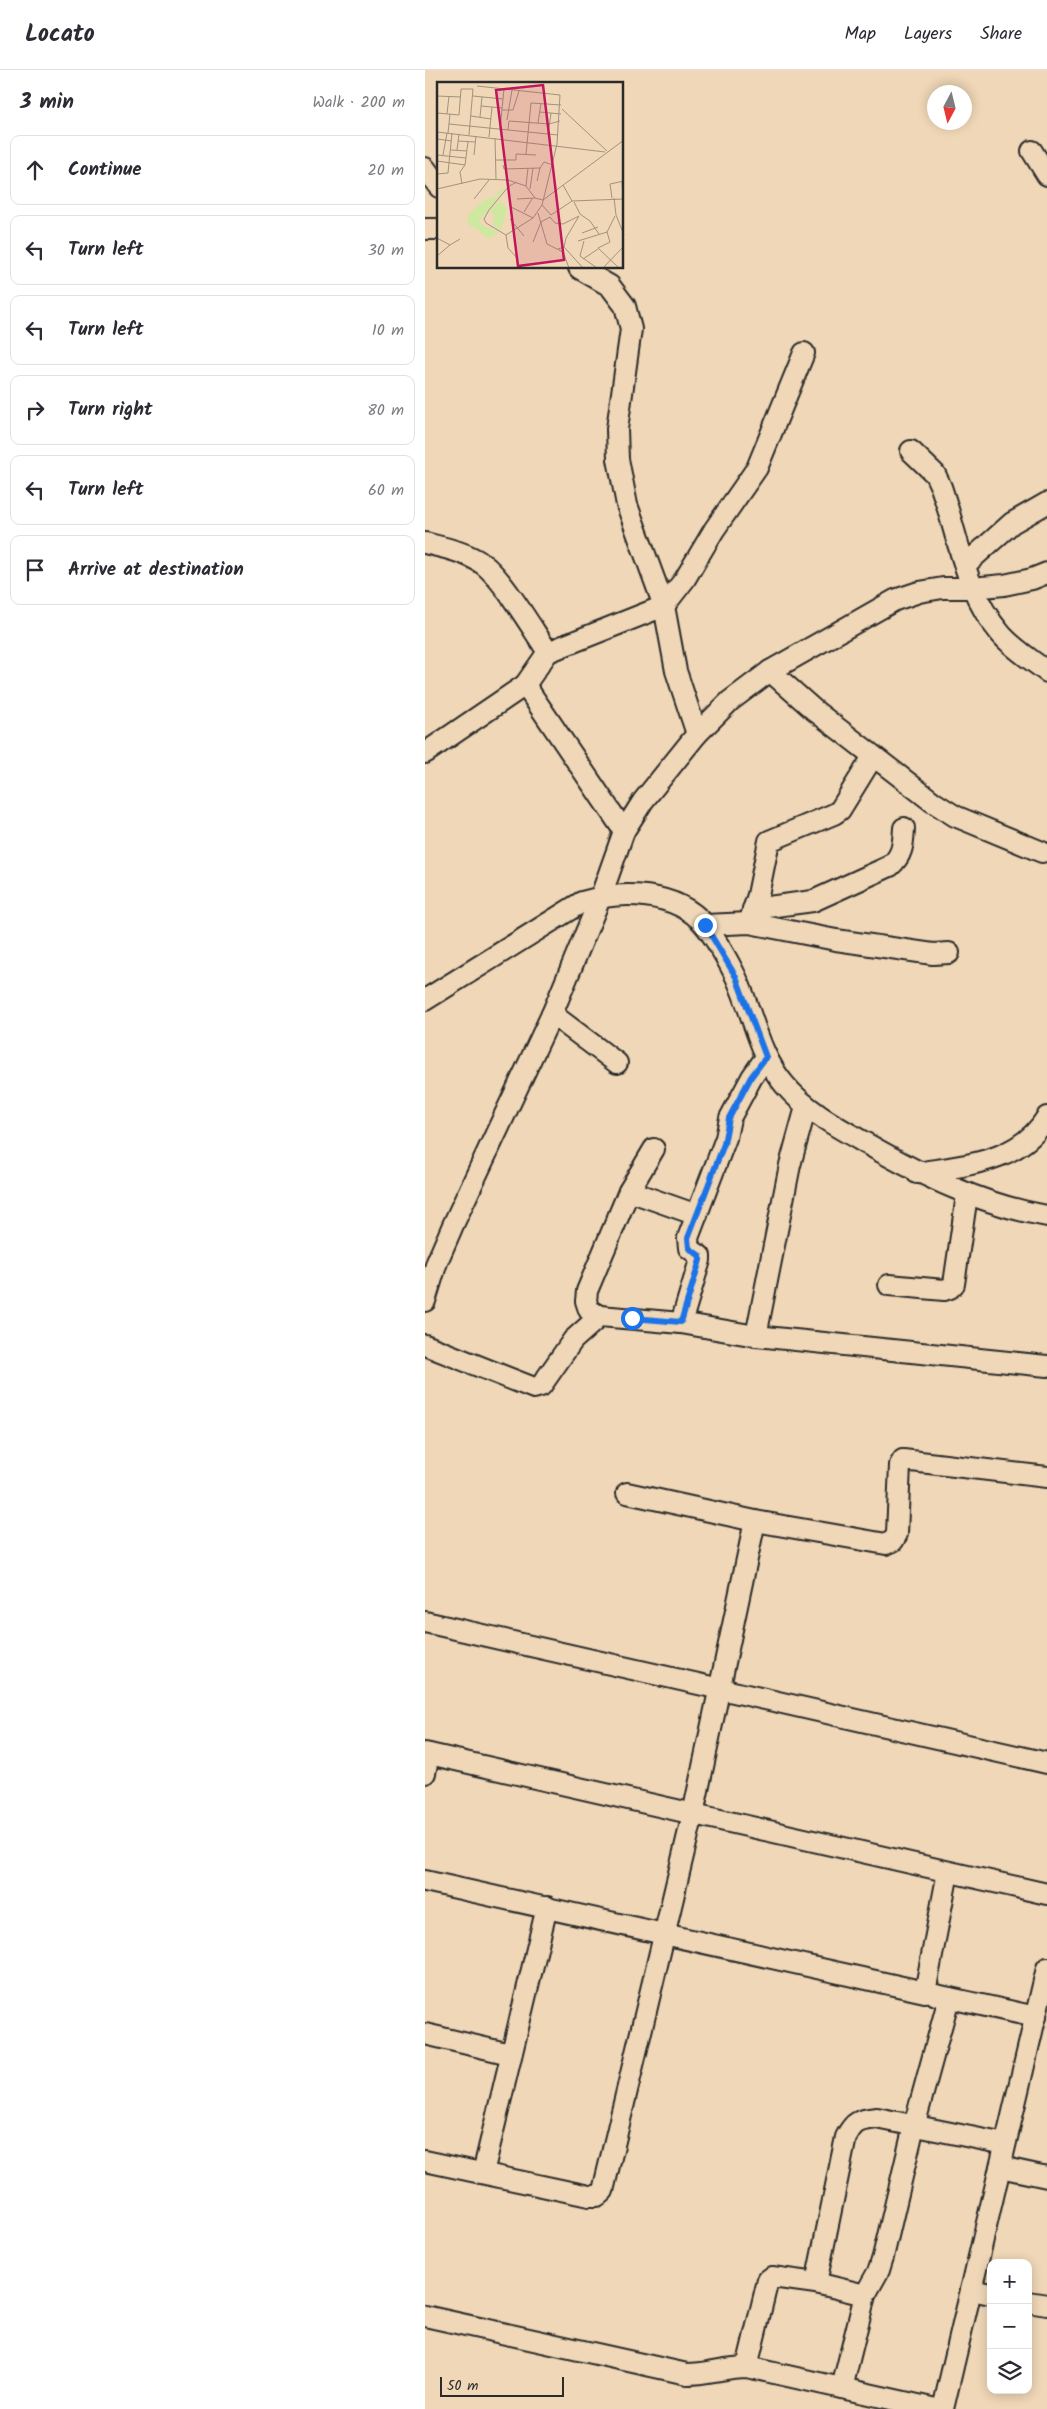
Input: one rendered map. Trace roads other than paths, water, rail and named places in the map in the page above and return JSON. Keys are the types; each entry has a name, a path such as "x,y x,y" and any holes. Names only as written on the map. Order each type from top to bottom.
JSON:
{"street":[{"path":"1033,151 1047,175"},
{"path":"425,168 437,184"},
{"path":"581,269 610,286 625,306 631,329 617,429 617,459 627,505 664,606 675,671 697,734"},
{"path":"425,754 525,686 548,652 664,606 685,579 714,530 757,468 804,353"},
{"path":"911,450 935,474 941,487 972,588 1001,634 1047,672"},
{"path":"965,565 1012,524 1047,503"},
{"path":"425,544 455,550 471,557 493,573 548,652"},
{"path":"425,1302 437,1262 453,1225 552,1014 601,896 624,831 643,801 697,734 731,701 771,671 895,600 919,592 943,588 972,588 1033,579 1047,572"},
{"path":"771,671 872,758 955,816 1042,852"},
{"path":"525,686 624,831"},
{"path":"751,916 769,841 840,810 872,758"},
{"path":"705,925 751,916 813,900 890,866 898,859 903,849 904,828"},
{"path":"425,1000 581,902 601,896 641,895 660,899 684,910 705,925 736,977 766,1057 784,1084 807,1107 843,1131 917,1173 967,1195 1047,1216"},
{"path":"751,916 875,946 933,954 949,953"},
{"path":"552,1014 617,1063"},
{"path":"681,1322 700,1260 700,1256 689,1248 687,1244 724,1144 729,1118 751,1077 766,1057"},
{"path":"756,1336 790,1165 807,1107"},
{"path":"917,1173 985,1162 1011,1152 1032,1136 1047,1118"},
{"path":"654,1149 629,1191 587,1291 589,1310 600,1316 681,1322 756,1336 1047,1366"},
{"path":"629,1191 697,1215"},
{"path":"889,1285 944,1290 954,1284 967,1195"},
{"path":"425,1346 533,1388 541,1386 573,1340 600,1316"},
{"path":"627,1492 755,1521 886,1544 893,1541 897,1534 900,1465 903,1460 1047,1477"},
{"path":"425,2160 589,2196 597,2196 603,2190 693,1814 755,1521"},
{"path":"425,1622 1047,1763"},
{"path":"427,1760 693,1814 1047,1894"},
{"path":"925,1992 948,1872"},
{"path":"425,1881 1036,2018"},
{"path":"483,2174 510,2054 547,1907"},
{"path":"943,2409 1047,1968"},
{"path":"841,2388 865,2295 879,2270 883,2257 914,2126 949,1998"},
{"path":"425,2034 510,2054"},
{"path":"816,2284 846,2138 852,2125 863,2119 877,2118 1005,2144"},
{"path":"1000,2167 1047,2177"},
{"path":"747,2367 768,2280 772,2277 865,2295"},
{"path":"971,2290 987,2293"},
{"path":"1032,2303 1047,2306"},
{"path":"425,2316 687,2374 700,2374 730,2367 747,2367 936,2409"}]}
